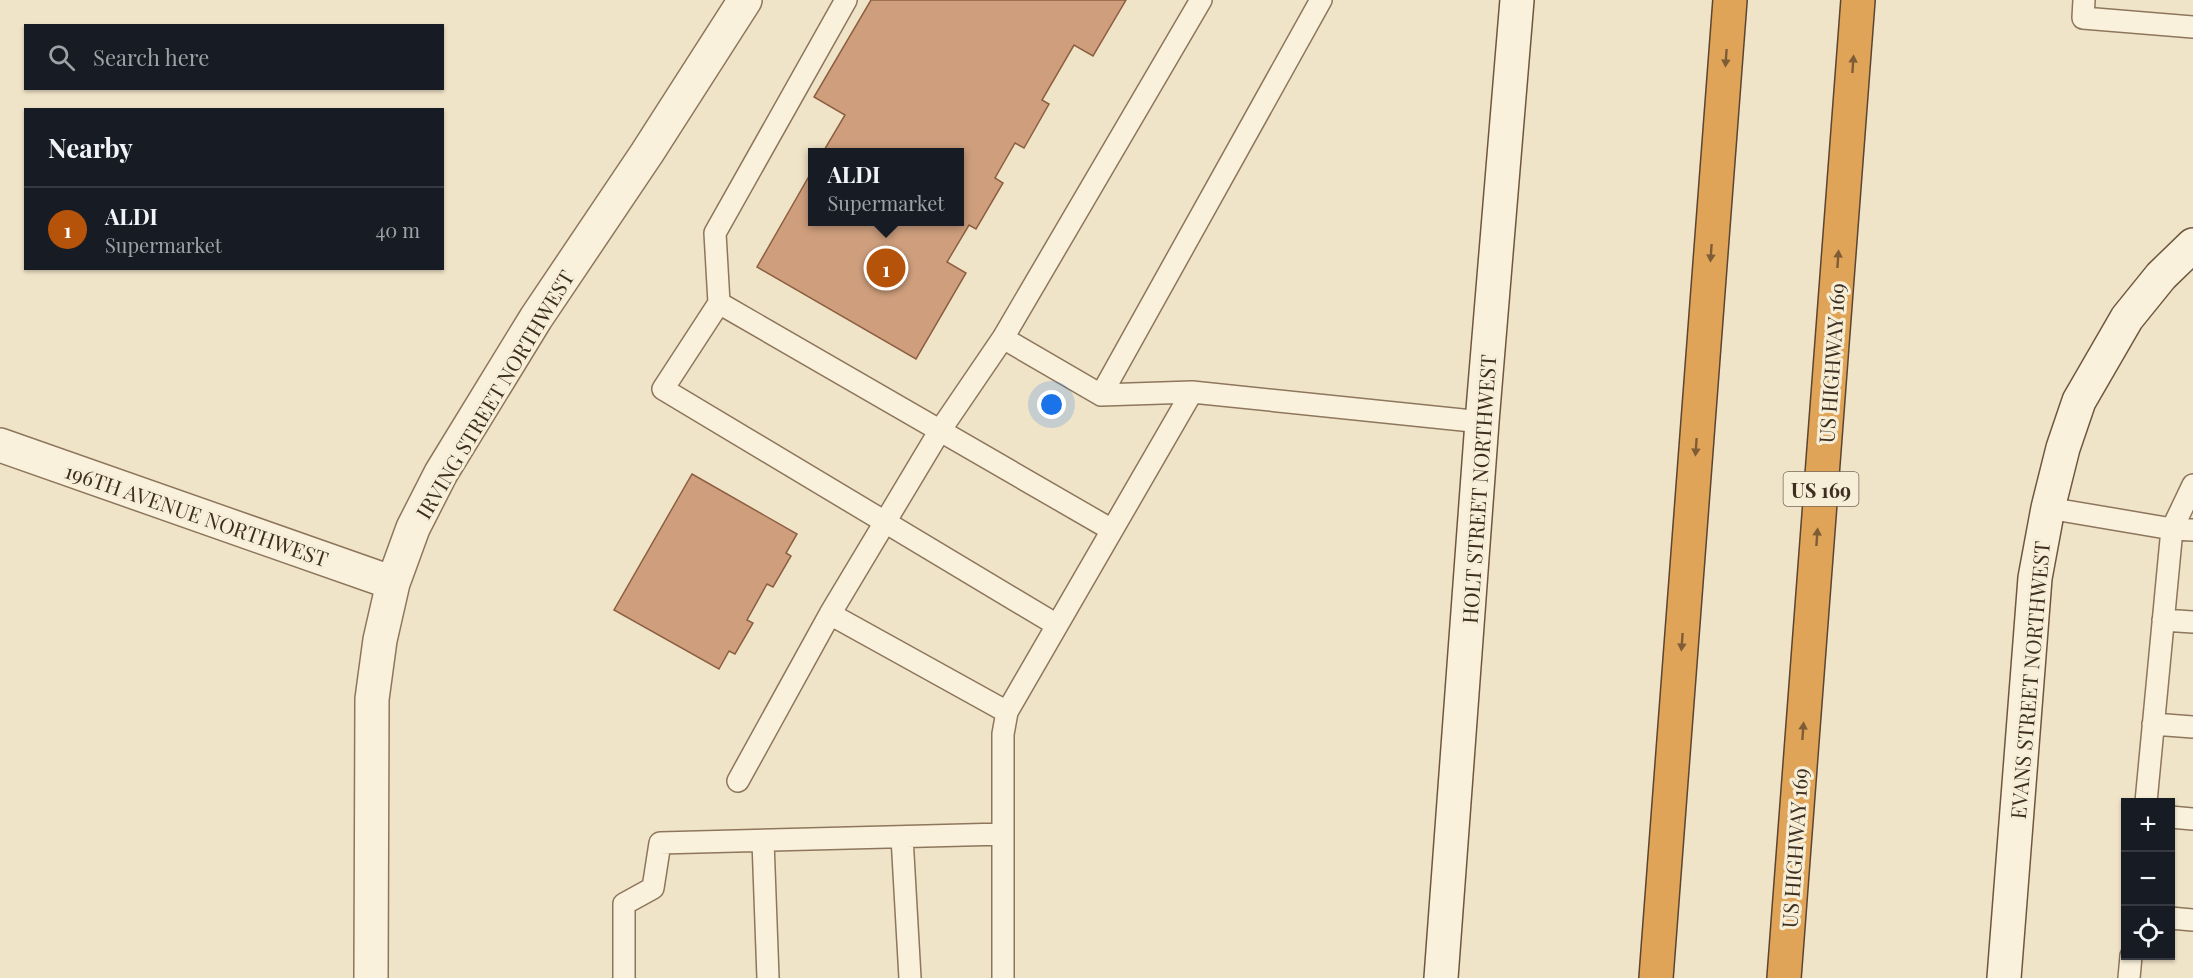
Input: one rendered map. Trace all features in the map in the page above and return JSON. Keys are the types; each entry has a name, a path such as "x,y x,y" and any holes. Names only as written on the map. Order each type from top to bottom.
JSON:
{"highway":[{"path":"1656,978 1730,0"},
{"name":"US HIGHWAY 169","path":"1784,978 1858,0"}],"street":[{"name":"IRVING STREET NORTHWEST","path":"371,978 372,699 380,640 393,583 413,528 441,473 536,318 648,153 745,0"},
{"name":"HOLT STREET NORTHWEST","path":"1441,978 1482,422 1517,0"},
{"name":"EVANS STREET NORTHWEST","path":"2004,978 2035,578 2048,508 2063,448 2079,401 2127,318 2162,276 2193,245"},
{"name":"196TH AVENUE NORTHWEST","path":"0,445 393,583"}],"lane":[{"path":"846,0 715,233 719,303 663,389 1057,625"},
{"path":"738,781 830,614 939,432 1004,338 1201,0"},
{"path":"1101,395 1321,0"},
{"path":"2084,0 2083,18 2193,27"},
{"path":"719,303 1112,530"},
{"path":"1004,338 1101,395 1192,392 1482,422"},
{"path":"1003,978 1003,734 1007,712 1192,392"},
{"path":"2145,798 2163,620 2193,485"},
{"path":"2048,508 2182,530"},
{"path":"830,614 1007,712"},
{"path":"2163,620 2193,622"},
{"path":"2153,724 2193,727"},
{"path":"2175,817 2193,819"},
{"path":"624,978 624,904 653,888 660,843 1003,834"},
{"path":"902,837 910,978"},
{"path":"763,841 768,978"},
{"path":"2175,918 2193,920"},
{"path":"2129,978 2131,960"}],"building":[{"path":"871,0 1126,0 1093,56 1074,45 1042,100 1049,104 1024,148 1015,143 995,178 1003,183 976,229 969,225 947,262 966,273 916,359 757,267 808,178 808,226 964,226 964,148 825,148 845,115 814,97"},
{"path":"692,474 797,534 786,553 791,556 773,587 767,584 747,620 753,623 735,654 729,651 719,669 614,610"}],"place":[{"name":"ALDI","path":"886,268"}]}
